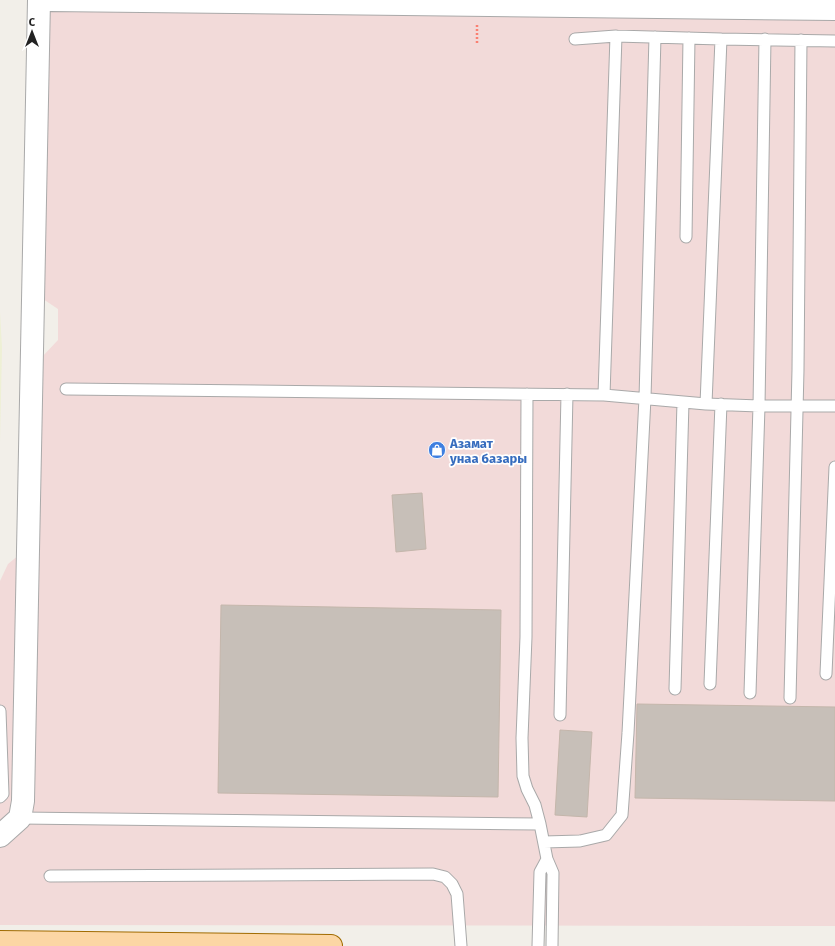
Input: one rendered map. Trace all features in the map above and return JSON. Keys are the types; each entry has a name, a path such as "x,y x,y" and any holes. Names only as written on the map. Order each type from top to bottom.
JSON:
{"main road":[{"path":"0,942 331,946"}],"street":[{"path":"0,836 20,818 23,801 39,0"},
{"path":"50,0 185,0 835,8"}],"lane":[{"path":"604,395 616,36"},
{"path":"575,39 616,36 835,41"},
{"path":"544,842 580,841 606,835 622,815 628,733 645,398 655,37"},
{"path":"686,238 689,38"},
{"path":"706,404 722,38"},
{"path":"750,693 759,406 765,39"},
{"path":"790,698 798,370 801,40"},
{"path":"66,389 567,394 604,395 706,404 835,406"},
{"path":"527,394 526,629 522,738 523,776 527,789 535,805 547,859 553,873 552,946"},
{"path":"560,715 567,394"},
{"path":"675,689 683,402"},
{"path":"710,684 721,404"},
{"path":"826,674 835,467"},
{"path":"0,711 3,794 0,797"},
{"path":"20,818 540,824"},
{"path":"538,946 540,872 547,859"},
{"path":"50,876 433,874 445,877 452,884 457,894 461,946"}],"shaded area":[{"name":"Азамат унаа базары","path":"835,0 835,926 0,925 0,581 8,564 36,541 41,358 58,340 58,309 43,299 50,11"}],"green space":[{"path":"0,312 2,348 0,443"}],"building":[{"path":"422,493 426,549 396,552 392,495"},
{"path":"221,605 501,610 498,797 218,793"},
{"path":"637,704 835,707 835,801 635,798"},
{"path":"560,730 592,732 587,817 555,815"}],"place":[{"name":"Азамат унаа базары","path":"437,450"}]}
